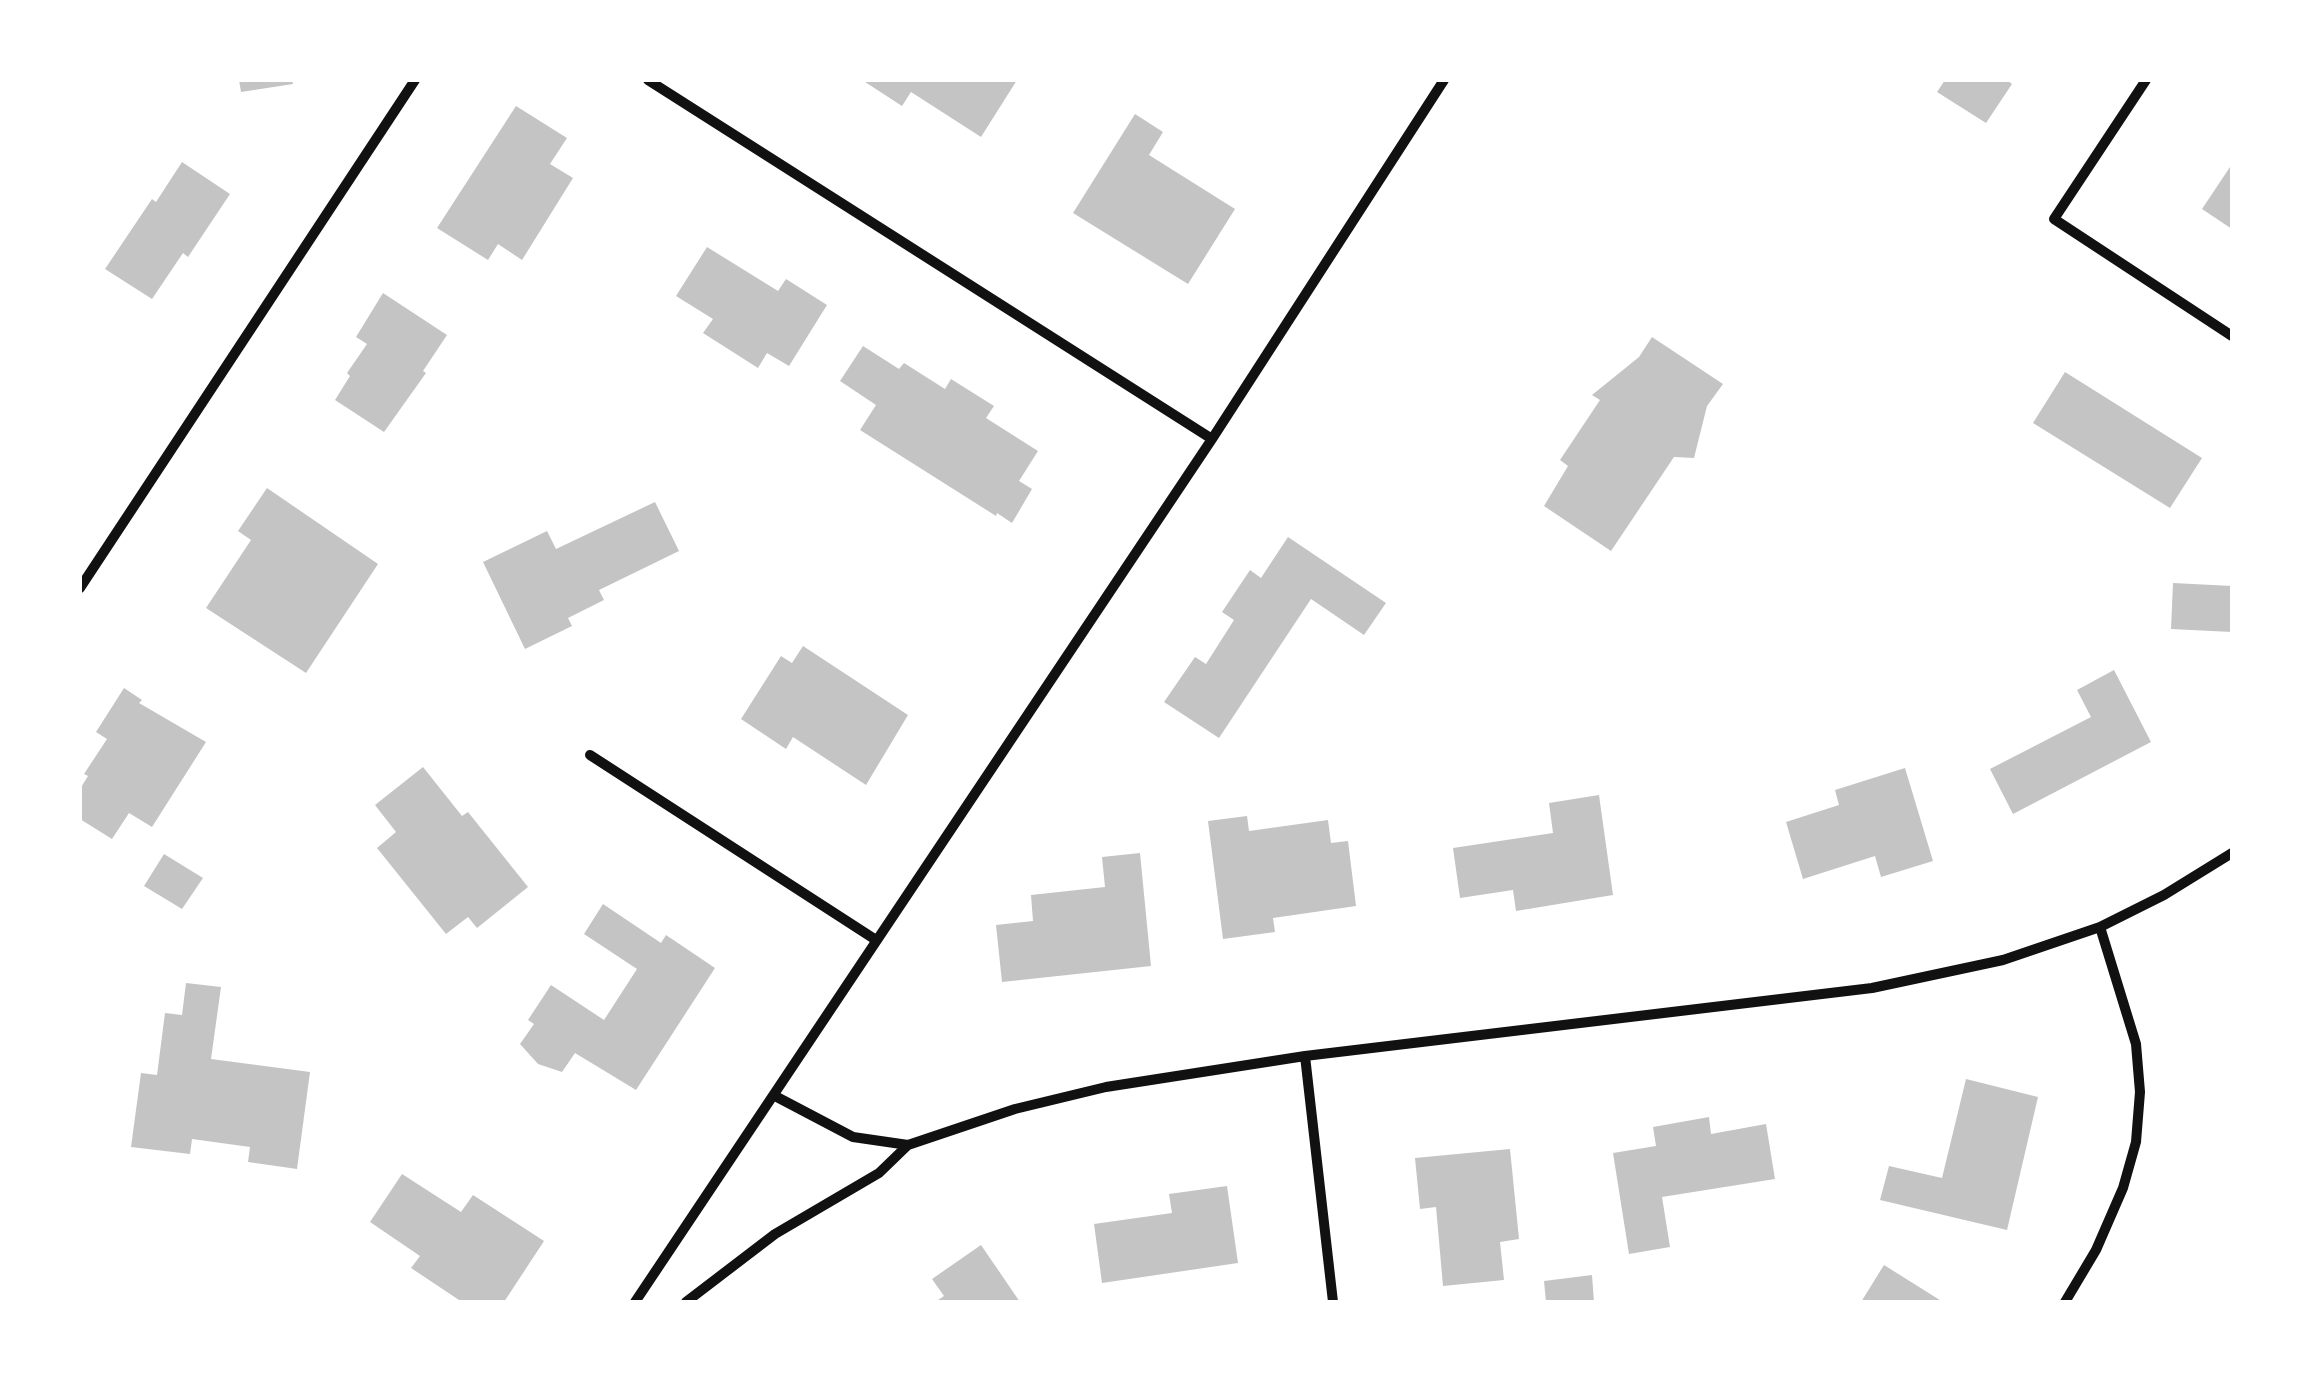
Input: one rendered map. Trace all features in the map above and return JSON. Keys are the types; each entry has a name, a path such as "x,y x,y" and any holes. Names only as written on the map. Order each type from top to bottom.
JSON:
{"street":[{"path":"80,588 415,80"},
{"path":"648,80 1212,439"},
{"path":"635,1302 1212,439 1444,80"},
{"path":"2146,80 2054,219 2232,336"},
{"path":"590,755 876,940"},
{"path":"775,1096 853,1137 908,1145 1015,1110 1106,1087 1305,1056 1872,988 2003,960 2100,927 2164,895 2232,853"},
{"path":"2065,1302 2096,1250 2123,1188 2136,1142 2140,1092 2136,1044 2100,927"},
{"path":"1305,1056 1334,1302"},
{"path":"686,1302 774,1234 879,1174 908,1145"}],"building":[{"path":"239,80 292,80 293,84 241,92"},
{"path":"862,80 1017,80 981,137 911,92 902,106"},
{"path":"1945,80 2007,80 2012,84 1986,123 1937,92"},
{"path":"516,106 567,138 550,164 573,178 522,260 498,244 488,260 437,228"},
{"path":"1135,114 1163,132 1149,155 1235,209 1188,284 1073,213"},
{"path":"182,162 230,194 188,257 183,253 152,299 105,269"},
{"path":"2232,164 2232,229 2202,209"},
{"path":"707,247 778,291 786,279 827,305 789,366 767,353 758,368 703,333 713,319 676,296"},
{"path":"383,293 447,335 423,371 426,373 384,432 335,400 367,344 356,337"},
{"path":"1652,337 1723,384 1707,406 1694,458 1674,457 1611,551 1544,506 1568,466 1560,460 1600,400 1592,395 1639,357"},
{"path":"863,346 899,369 904,363 945,389 951,379 994,406 986,418 1038,451 1019,481 1032,489 1012,523 860,430 876,405 840,381"},
{"path":"2065,372 2202,458 2170,508 2033,423"},
{"path":"267,488 378,564 306,673 206,608 251,540 238,531"},
{"path":"655,502 679,551 599,590 604,600 568,618 572,626 525,649 483,562 547,531 556,549"},
{"path":"1288,537 1386,603 1364,635 1311,599 1219,738 1164,702 1195,657 1206,664 1234,620 1222,612 1250,570 1261,578"},
{"path":"2173,583 2232,586 2232,632 2171,629"},
{"path":"803,646 908,715 866,785 793,737 786,749 741,719 781,656 792,663"},
{"path":"2114,670 2151,742 2013,814 1990,769 2091,717 2077,690"},
{"path":"124,688 142,700 139,703 206,742 152,827 129,813 112,839 80,819 80,789 88,776 84,774 107,739 96,732"},
{"path":"423,767 462,816 468,812 528,887 477,928 468,917 446,934 377,848 396,832 375,805"},
{"path":"1905,768 1933,861 1881,877 1875,856 1803,879 1786,822 1839,805 1835,790"},
{"path":"1599,795 1613,895 1516,911 1513,890 1460,898 1453,848 1553,833 1549,803"},
{"path":"1247,816 1249,831 1328,820 1331,843 1348,841 1356,906 1273,918 1275,932 1223,939 1208,821"},
{"path":"1140,853 1151,966 1002,982 996,925 1033,921 1031,895 1105,887 1102,857"},
{"path":"164,854 203,878 182,909 144,886"},
{"path":"603,904 661,943 666,935 715,968 636,1090 575,1053 562,1072 538,1064 520,1044 534,1024 528,1020 551,985 604,1020 637,969 584,934"},
{"path":"186,983 221,987 211,1059 310,1072 297,1169 248,1162 250,1147 192,1139 190,1154 131,1147 141,1073 157,1075 165,1013 182,1015"},
{"path":"1966,1079 2038,1097 2007,1230 1880,1200 1889,1166 1942,1178"},
{"path":"1709,1117 1711,1134 1766,1124 1775,1179 1662,1197 1670,1247 1629,1254 1613,1153 1656,1146 1653,1127"},
{"path":"1510,1149 1519,1239 1500,1242 1504,1280 1443,1286 1436,1207 1420,1209 1415,1158"},
{"path":"402,1174 461,1212 473,1195 544,1241 504,1302 462,1302 411,1268 420,1256 370,1222"},
{"path":"1227,1186 1238,1263 1102,1283 1094,1224 1172,1213 1169,1194"},
{"path":"981,1245 1020,1302 935,1302 944,1296 932,1279"},
{"path":"1884,1265 1943,1302 1861,1302"},
{"path":"1592,1275 1594,1302 1546,1302 1544,1281"}]}
